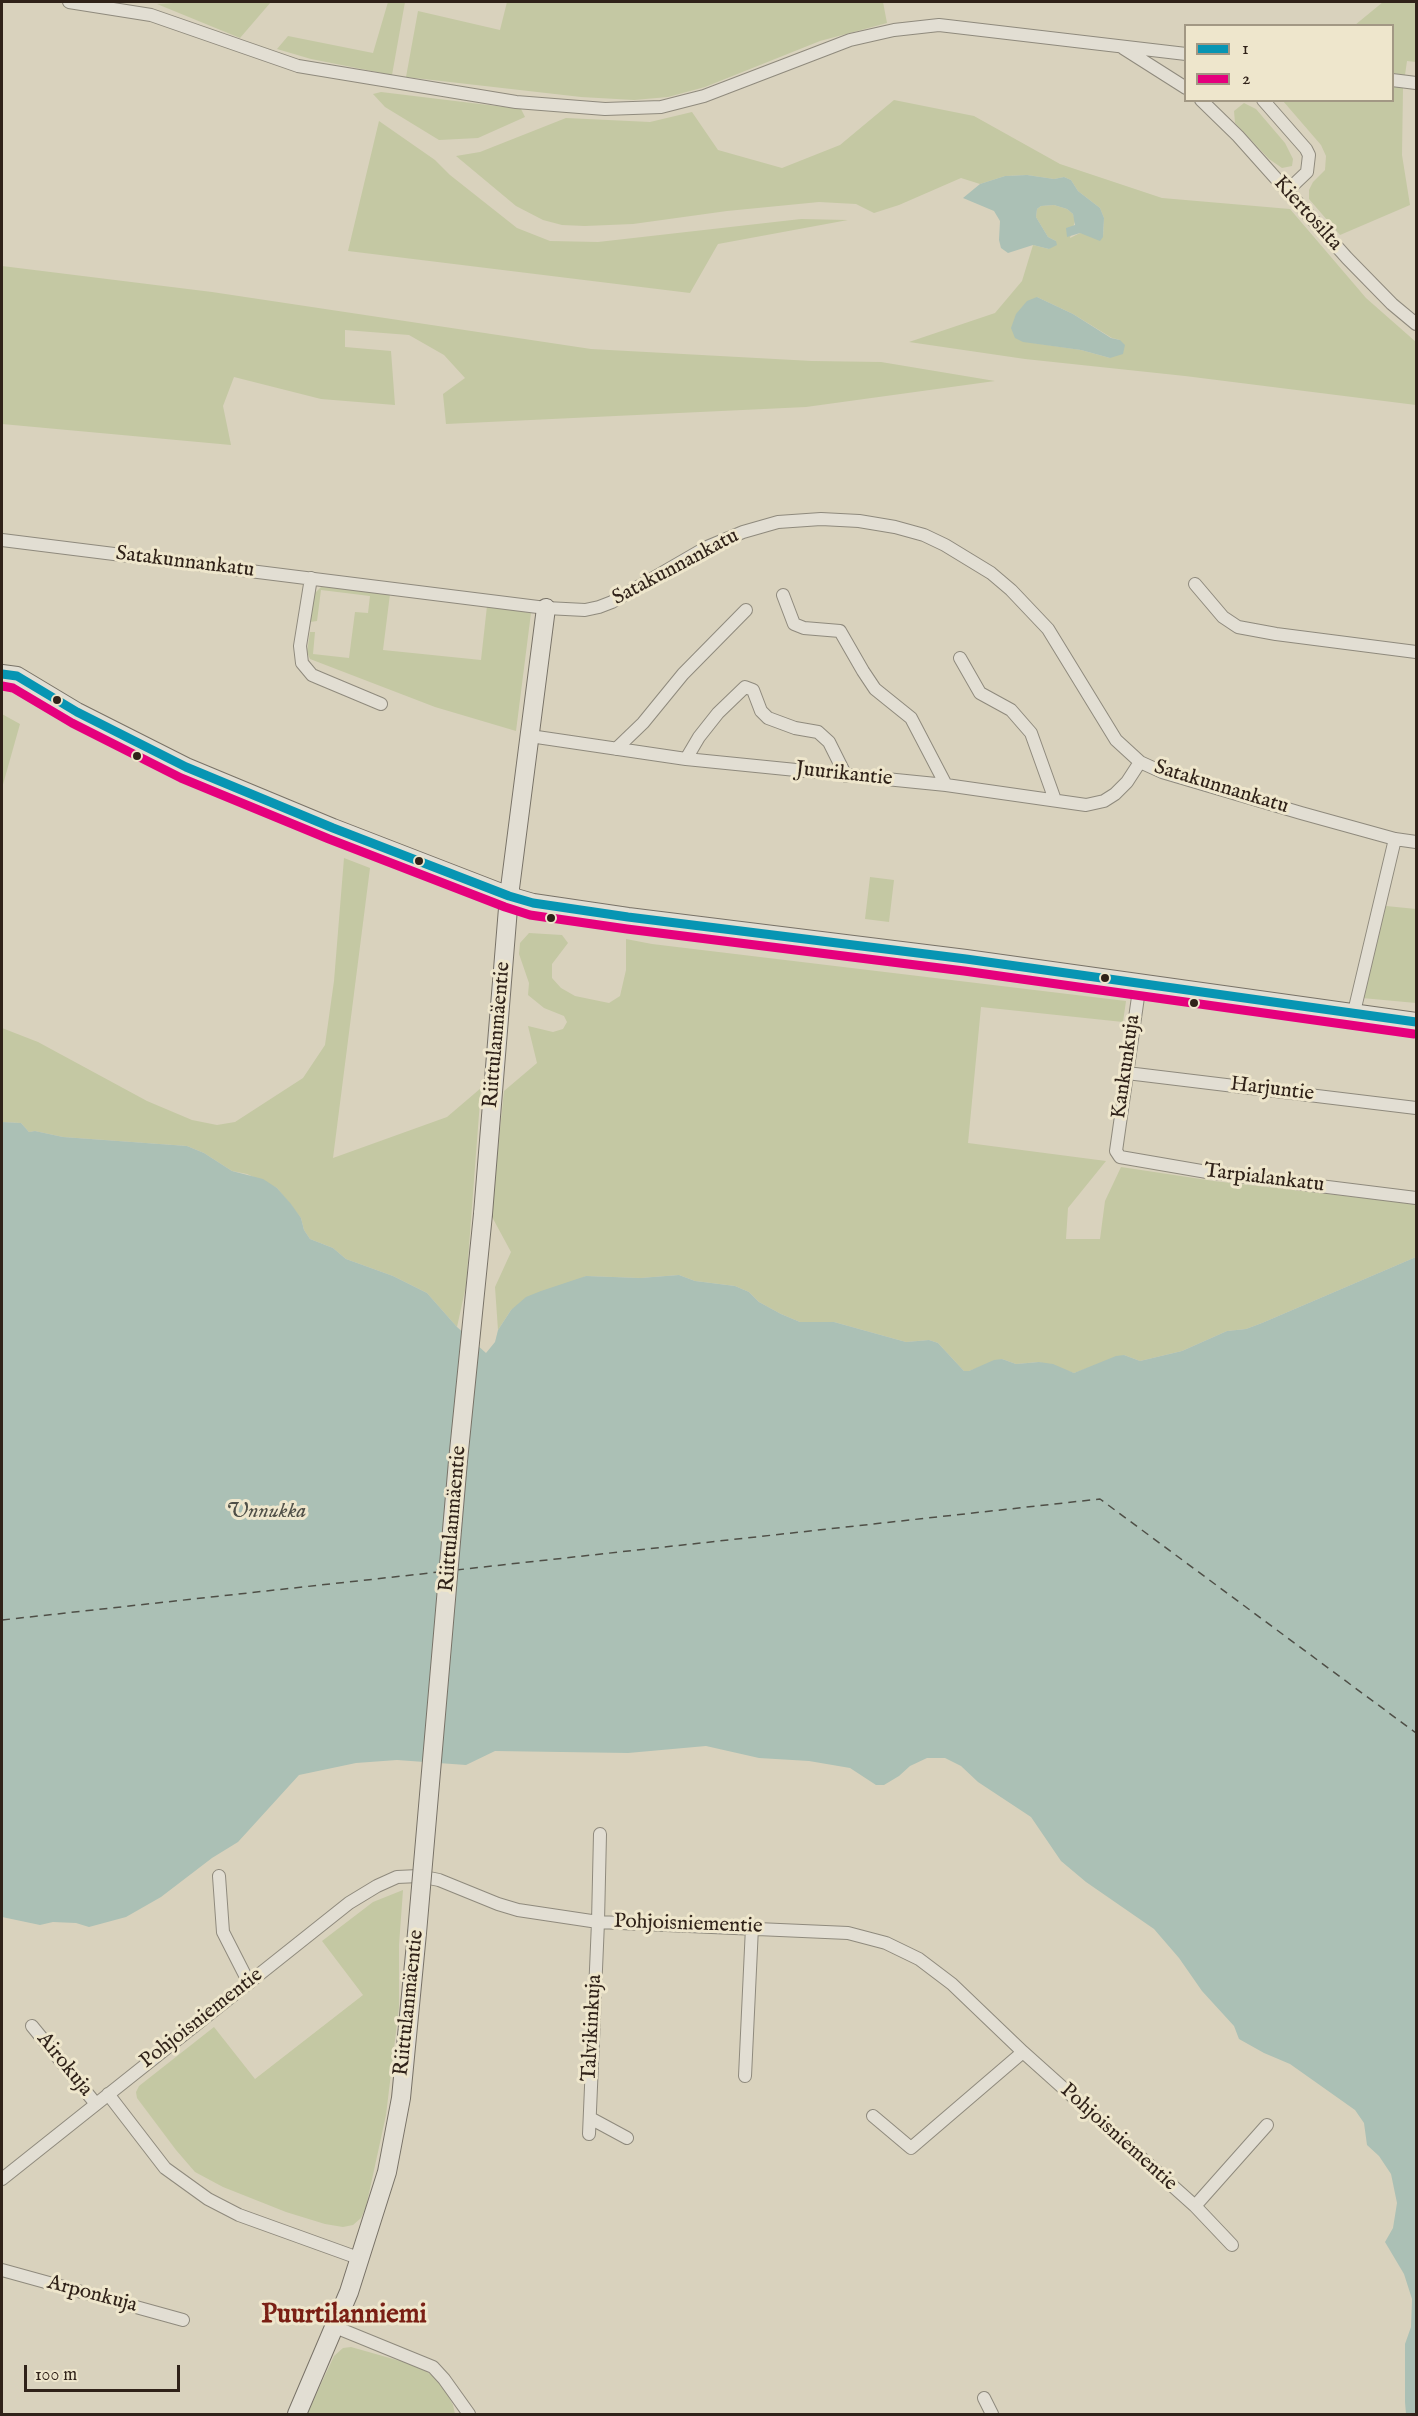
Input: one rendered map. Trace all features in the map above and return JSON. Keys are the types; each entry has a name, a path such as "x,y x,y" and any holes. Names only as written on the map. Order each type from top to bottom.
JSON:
{"street":[{"path":"69,2 151,15 298,66 516,102 604,109 661,106 704,96 850,40 894,30 939,25 1184,54"},
{"path":"1120,46 1184,87"},
{"path":"1394,80 1416,83"},
{"name":"Kiertosilta","path":"1203,102 1347,258 1392,304 1416,324"},
{"path":"1211,110 1220,102"},
{"path":"1265,102 1306,148 1309,155 1307,172 1287,191"},
{"name":"Satakunnankatu","path":"2,540 546,608 585,610 599,607 707,547 743,532 778,522 821,519 859,521 895,527 924,535 945,545 991,573 1011,590 1048,629 1116,740 1140,762 1162,772 1395,839 1416,842"},
{"path":"310,578 300,646 302,663 312,675 381,704"},
{"path":"1195,584 1223,617 1238,627 1416,652"},
{"path":"783,595 794,624 804,628 840,631 862,671 875,689 911,718 946,785"},
{"name":"Riittulanmäentie","path":"297,2415 361,2259 387,2172 401,2098 458,1461 483,1214 509,897 546,608"},
{"path":"616,749 643,723 683,674 746,610"},
{"path":"960,658 980,693 1011,710 1031,733 1054,800"},
{"path":"2,674 17,676 77,712 186,767 509,897 532,903 966,959 1416,1022"},
{"path":"686,759 699,737 718,713 745,687 753,690 761,711 768,718 795,728 818,732 829,742 846,776"},
{"name":"Juurikantie","path":"530,736 686,759 946,785 1086,805 1104,801 1127,782 1140,762"},
{"path":"1354,1012 1395,839"},
{"name":"Kankunkuja","path":"1116,1151 1140,983"},
{"name":"Harjuntie","path":"1127,1073 1416,1108"},
{"name":"Tarpialankatu","path":"1116,1151 1124,1159 1416,1198"},
{"name":"Talvikinkuja","path":"589,2134 600,1834"},
{"path":"219,1876 223,1932 249,1983"},
{"name":"Pohjoisniementie","path":"2,2179 349,1903 397,1877 419,1876 439,1880 518,1910 598,1922 848,1933 886,1943 919,1959 952,1984 1023,2052 1194,2206 1232,2245"},
{"path":"745,2076 752,1927"},
{"name":"Airokuja","path":"32,2026 96,2104"},
{"path":"873,2116 911,2148 1023,2052"},
{"path":"108,2094 165,2168 199,2193 239,2216 361,2259"},
{"path":"590,2118 627,2138"},
{"path":"1194,2206 1267,2125"},
{"name":"Arponkuja","path":"2,2270 183,2320"},
{"path":"335,2327 432,2367 444,2379 469,2415"},
{"path":"984,2398 992,2415"}],"green space":[{"path":"271,2 240,38 157,4"},
{"path":"388,2 405,2 392,75 311,59 277,49 288,36 373,53"},
{"path":"507,2 883,2 887,23 820,41 705,87 668,97 634,100 581,97 406,77 418,11 500,30"},
{"path":"1383,2 1416,2 1416,62 1407,61 1405,75 1394,73 1394,24 1356,24"},
{"path":"1394,86 1403,88 1402,155 1410,205 1340,235 1309,199 1309,190 1313,182 1325,170 1326,156 1321,145 1284,102 1394,102"},
{"path":"381,92 521,109 525,117 478,138 439,140 385,107 373,94"},
{"path":"894,100 974,116 1060,164 1162,198 1290,209 1366,298 1416,342 1416,405 1185,376 1025,359 909,342 995,313 1022,281 1033,245 1049,249 1056,241 1048,237 1036,217 1037,209 1041,206 1054,205 1067,209 1073,214 1075,221 1070,238 1080,233 1103,237 1104,218 1100,208 1078,191 1071,180 1064,177 1054,179 1027,175 1005,176 980,184 961,178 899,205 874,213 856,204 819,202 727,211 633,224 585,226 562,225 543,220 516,206 456,156 480,152 566,118 650,122 692,112 718,150 782,168 840,145","holes":["1037,297 1073,314 1112,338 1120,340 1110,358 1081,350 1034,343"]},
{"path":"1244,103 1256,109 1285,143 1293,159 1292,166 1282,168 1269,159 1235,123 1234,111"},
{"path":"379,121 435,160 450,175 517,228 550,241 598,242 801,219 848,220 718,244 690,293 348,251"},
{"path":"2,266 212,292 591,349 812,361 881,362 995,381 806,407 446,424 443,394 465,378 444,355 409,335 345,330 345,347 391,351 395,405 321,399 234,377 223,406 231,445 2,424"},
{"path":"322,586 390,594 383,650 481,660 487,606 531,613 516,731 435,707 310,659 307,652 310,632 315,632 313,654 349,658 355,612 368,613 370,596 321,590 317,621 310,622 314,594"},
{"path":"2,714 20,724 2,788"},
{"path":"344,858 370,868 333,1158 447,1117 481,1088 466,1286 457,1327 427,1293 393,1276 346,1259 333,1248 310,1239 304,1230 301,1218 277,1188 247,1174 232,1171 204,1153 187,1146 63,1137 35,1131 29,1132 21,1123 2,1122 2,1028 38,1042 147,1101 192,1120 217,1125 235,1122 303,1078 325,1045 334,981"},
{"path":"870,877 894,880 889,922 865,919"},
{"path":"1386,906 1416,909 1416,1003 1362,998"},
{"path":"529,933 562,935 568,943 552,964 552,978 561,988 575,996 609,1003 620,996 626,970 626,939 1126,1001 1123,1022 981,1007 968,1143 1106,1161 1068,1208 1066,1239 1100,1239 1105,1201 1121,1167 1214,1181 1416,1204 1416,1257 1262,1323 1246,1329 1227,1331 1182,1351 1140,1361 1124,1355 1074,1373 1039,1362 1016,1364 1002,1359 964,1371 938,1343 929,1340 906,1342 834,1322 800,1322 759,1302 749,1292 735,1286 695,1281 679,1275 640,1278 586,1276 511,1310 498,1330 495,1287 511,1252 491,1215 504,1091 537,1063 528,1026 553,1032 563,1029 567,1022 564,1016 544,1008 528,995 529,983 519,954 520,943"},
{"path":"403,1890 399,1945 399,2007 386,2115 366,2207 361,2218 353,2225 343,2227 325,2224 286,2212 223,2187 195,2172 137,2098 136,2092 139,2086 214,2027 255,2079 363,1995 322,1941 373,1902"},
{"path":"351,2347 418,2366 433,2376 445,2390 455,2414 307,2414 334,2356 343,2348"}],"water":[{"path":"1027,175 1054,179 1064,177 1071,180 1078,191 1100,208 1104,218 1103,237 1100,241 1080,233 1067,237 1066,228 1075,225 1073,214 1067,209 1054,205 1041,206 1037,209 1036,217 1048,237 1056,241 1057,245 1049,249 1033,245 1008,253 1001,248 1000,221 994,211 963,198 980,184 1005,176"},
{"path":"1037,297 1073,314 1111,338 1120,340 1125,345 1123,354 1110,358 1081,350 1023,342 1015,338 1011,328 1016,314 1027,301"},
{"name":"Unnukka","path":"2,1122 21,1123 29,1132 35,1131 63,1137 187,1146 204,1153 232,1171 263,1179 277,1188 291,1204 301,1218 304,1230 310,1239 333,1248 346,1259 393,1276 427,1293 457,1327 486,1353 495,1342 498,1330 511,1310 526,1297 586,1276 640,1278 679,1275 695,1281 735,1286 749,1292 759,1302 800,1322 834,1322 906,1342 929,1340 938,1343 964,1371 1002,1359 1016,1364 1039,1362 1053,1364 1074,1373 1116,1356 1124,1355 1140,1361 1182,1351 1227,1331 1246,1329 1262,1323 1416,1257 1416,2414 1406,2414 1405,2402 1405,2344 1411,2327 1412,2299 1404,2274 1385,2242 1393,2228 1397,2203 1391,2174 1379,2156 1367,2145 1364,2123 1355,2110 1290,2064 1239,2039 1234,2026 1202,1991 1179,1958 1154,1929 1086,1882 1061,1861 1031,1817 978,1782 961,1766 945,1758 927,1758 910,1766 884,1785 876,1785 850,1768 809,1761 759,1758 706,1746 628,1753 495,1751 466,1765 397,1760 356,1763 299,1775 238,1842 212,1858 161,1897 126,1917 89,1927 76,1923 53,1922 40,1925 2,1917"}],"ferry route":[{"path":"456,1570 1100,1499 1416,1733"},
{"path":"2,1620 439,1572"}],"transit line":[{"name":"1","path":"2,674 17,676 77,712 186,767 333,828 509,896 533,903 966,959 1416,1022"},
{"name":"2","path":"2,686 13,688 72,723 181,778 329,839 530,915 964,971 1414,1034"}],"district":[{"name":"Puurtilanniemi","path":"344,2316"}]}
